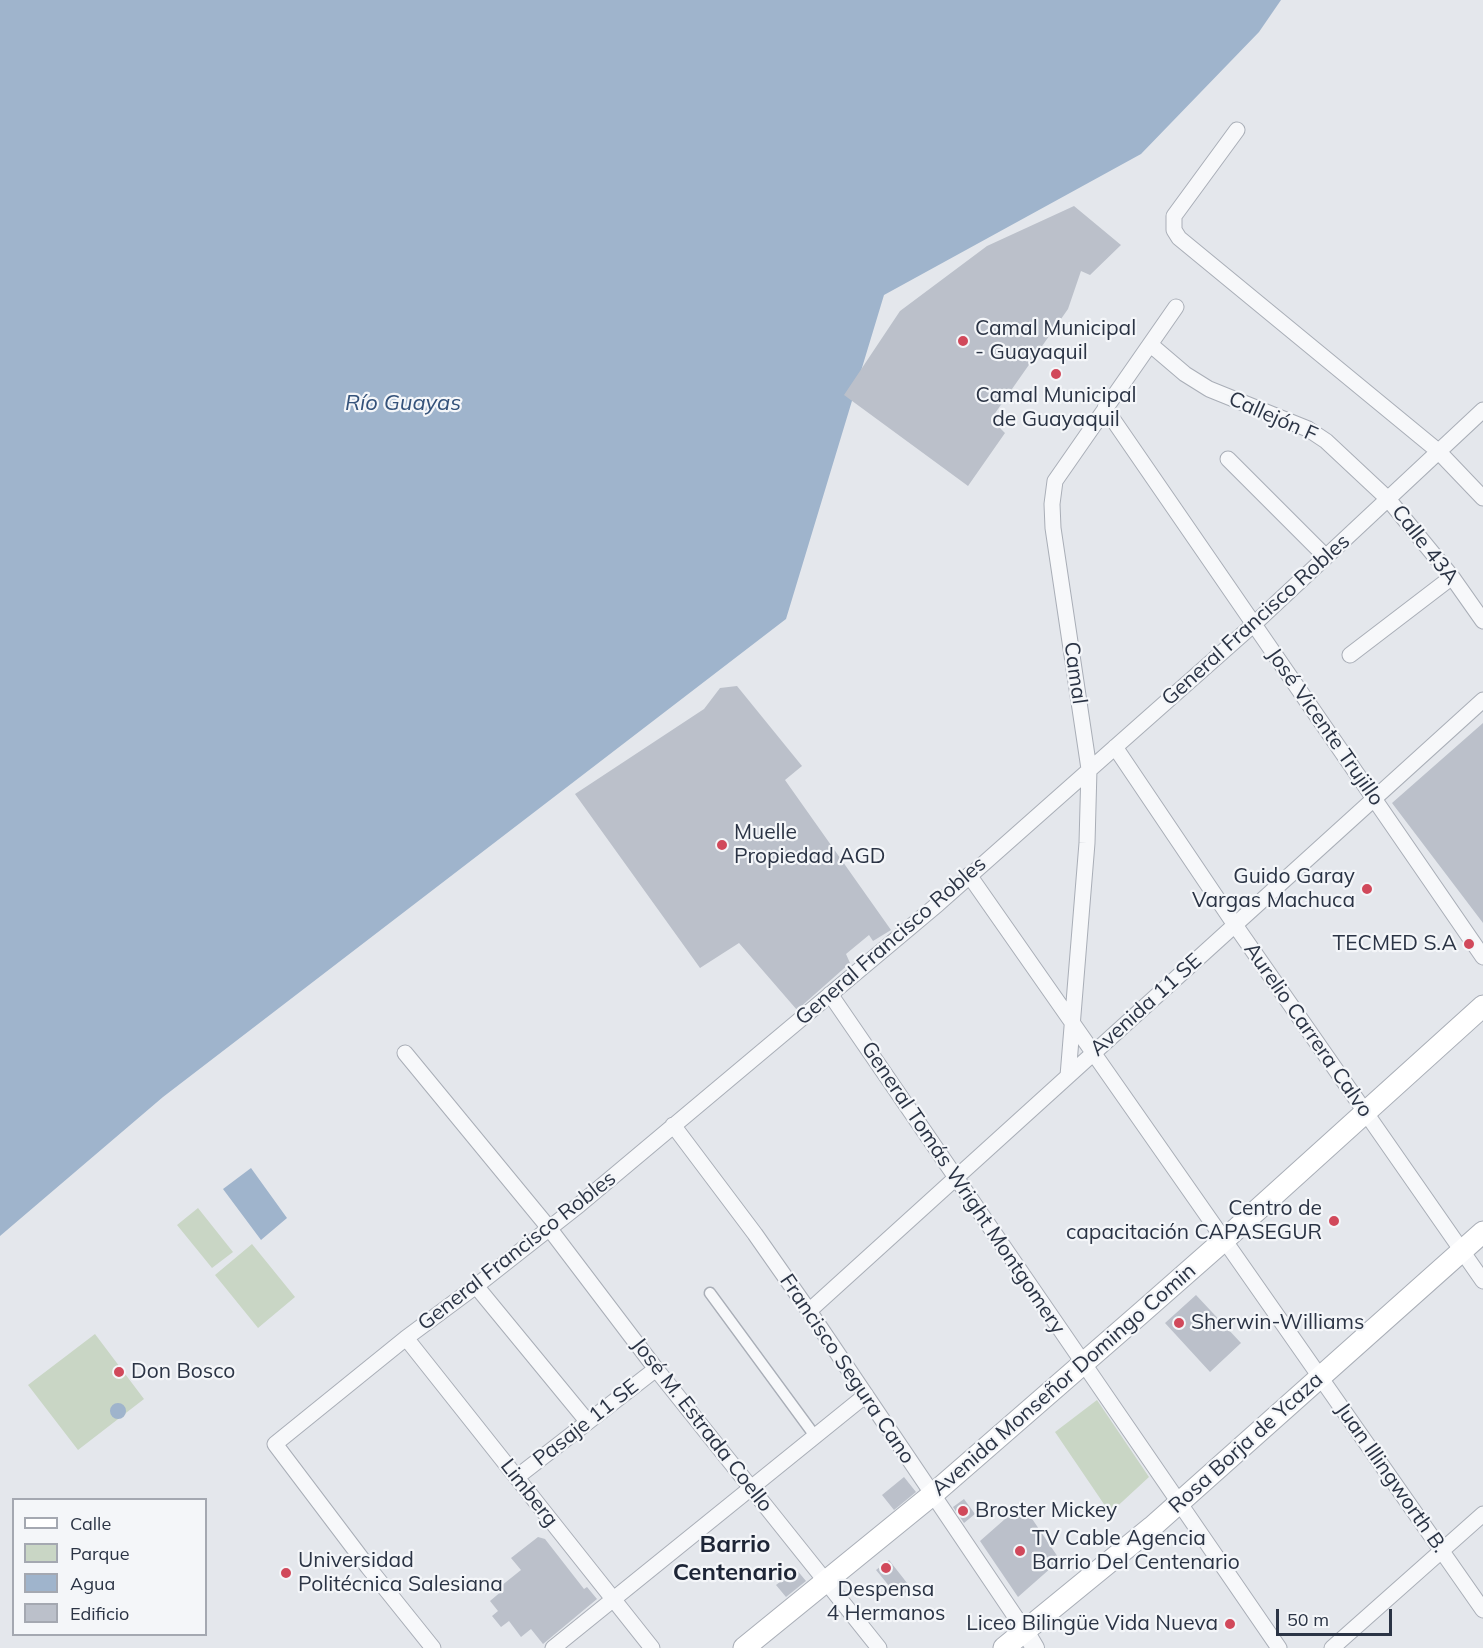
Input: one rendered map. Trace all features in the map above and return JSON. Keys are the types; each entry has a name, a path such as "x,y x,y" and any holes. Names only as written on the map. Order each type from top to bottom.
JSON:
{"main road":[{"name":"Avenida Monseñor Domingo Comin","path":"744,1648 932,1495 1223,1241 1483,1006"},
{"name":"Rosa Borja de Ycaza","path":"1004,1648 1030,1640 1179,1502 1483,1232"}],"street":[{"path":"1237,130 1174,216 1174,230 1179,238 1438,451 1483,498"},
{"name":"Camal","path":"1068,1076 1087,843 1089,769 1053,528 1052,504 1055,481 1176,308"},
{"name":"Callejón F","path":"1151,345 1185,374 1209,389 1308,429 1334,448 1388,499"},
{"name":"José Vicente Trujillo","path":"1105,408 1483,957"},
{"name":"General Francisco Robles","path":"433,1648 275,1444 406,1338 549,1228 938,904 1253,625 1483,410"},
{"path":"1228,459 1326,557"},
{"name":"Calle 43A","path":"1388,499 1452,577 1483,621"},
{"path":"1350,655 1452,577"},
{"name":"Avenida 11 SE","path":"809,1311 1483,700"},
{"name":"Aurelio Carrera Calvo","path":"1115,747 1235,925 1483,1281"},
{"name":"Juan Illingworth B.","path":"969,875 1483,1610"},
{"name":"General Tomás Wright Montgomery","path":"830,994 1279,1648"},
{"name":"José M. Estrada Coello","path":"405,1053 549,1228 656,1369 879,1648"},
{"name":"Francisco Segura Cano","path":"673,1125 755,1234 809,1311 1030,1640"},
{"path":"476,1286 587,1421"},
{"path":"710,1293 815,1436"},
{"name":"Limberg","path":"406,1338 652,1648"},
{"name":"Pasaje 11 SE","path":"516,1477 656,1369"},
{"path":"553,1648 866,1395"},
{"path":"1332,1648 1483,1514"}],"green space":[{"path":"198,1208 233,1252 212,1268 177,1225"},
{"path":"252,1244 295,1297 258,1328 215,1275"},
{"path":"95,1334 144,1399 78,1450 28,1385"},
{"path":"1097,1400 1149,1477 1110,1513 1055,1432"}],"water":[{"name":"Río Guayas","path":"0,0 1281,0 1259,32 1141,154 884,295 786,619 163,1097 0,1236"},
{"path":"251,1168 287,1218 261,1240 223,1189"},
{"path":"115,1403 121,1403 126,1411 124,1417 115,1419 110,1414 110,1408"}],"building":[{"name":"Camal Municipal - Guayaquil","path":"1074,206 1121,245 1090,275 1081,271 1068,309 991,419 1005,433 968,486 844,395 900,311 987,246"},
{"name":"Muelle Propiedad AGD","path":"737,686 802,766 785,780 891,930 873,941 869,935 846,954 850,963 797,1010 739,943 700,968 575,794 704,709 720,688"},
{"path":"1483,723 1483,923 1392,803"},
{"path":"1196,1295 1241,1343 1210,1372 1165,1323"},
{"path":"904,1477 916,1492 894,1510 882,1495"},
{"name":"Broster Mickey","path":"964,1499 975,1514 964,1523 953,1507"},
{"name":"TV Cable Agencia Barrio Del Centenario","path":"1022,1504 1060,1560 1018,1597 980,1541"},
{"path":"538,1537 545,1539 584,1589 587,1587 597,1599 543,1644 531,1629 521,1637 509,1621 501,1627 492,1616 498,1611 490,1601 503,1590 501,1586 521,1570 511,1558"},
{"path":"889,1560 911,1588 899,1598 876,1570"},
{"path":"796,1569 806,1581 786,1597 776,1585"}],"place":[{"name":"Camal Municipal - Guayaquil","path":"963,341"},
{"name":"Camal Municipal de Guayaquil","path":"1056,374"},
{"name":"Muelle Propiedad AGD","path":"722,845"},
{"name":"Guido Garay Vargas Machuca","path":"1367,889"},
{"name":"TECMED S.A","path":"1469,944"},
{"name":"Centro de capacitación CAPASEGUR","path":"1334,1221"},
{"name":"Sherwin-Williams","path":"1179,1323"},
{"name":"Don Bosco","path":"119,1372"},
{"name":"Broster Mickey","path":"963,1511"},
{"name":"TV Cable Agencia Barrio Del Centenario","path":"1020,1551"},
{"name":"Despensa 4 Hermanos","path":"886,1568"},
{"name":"Universidad Politécnica Salesiana","path":"286,1573"},
{"name":"Liceo Bilingüe Vida Nueva","path":"1230,1624"}],"district":[{"name":"Barrio Centenario","path":"735,1559"}]}
